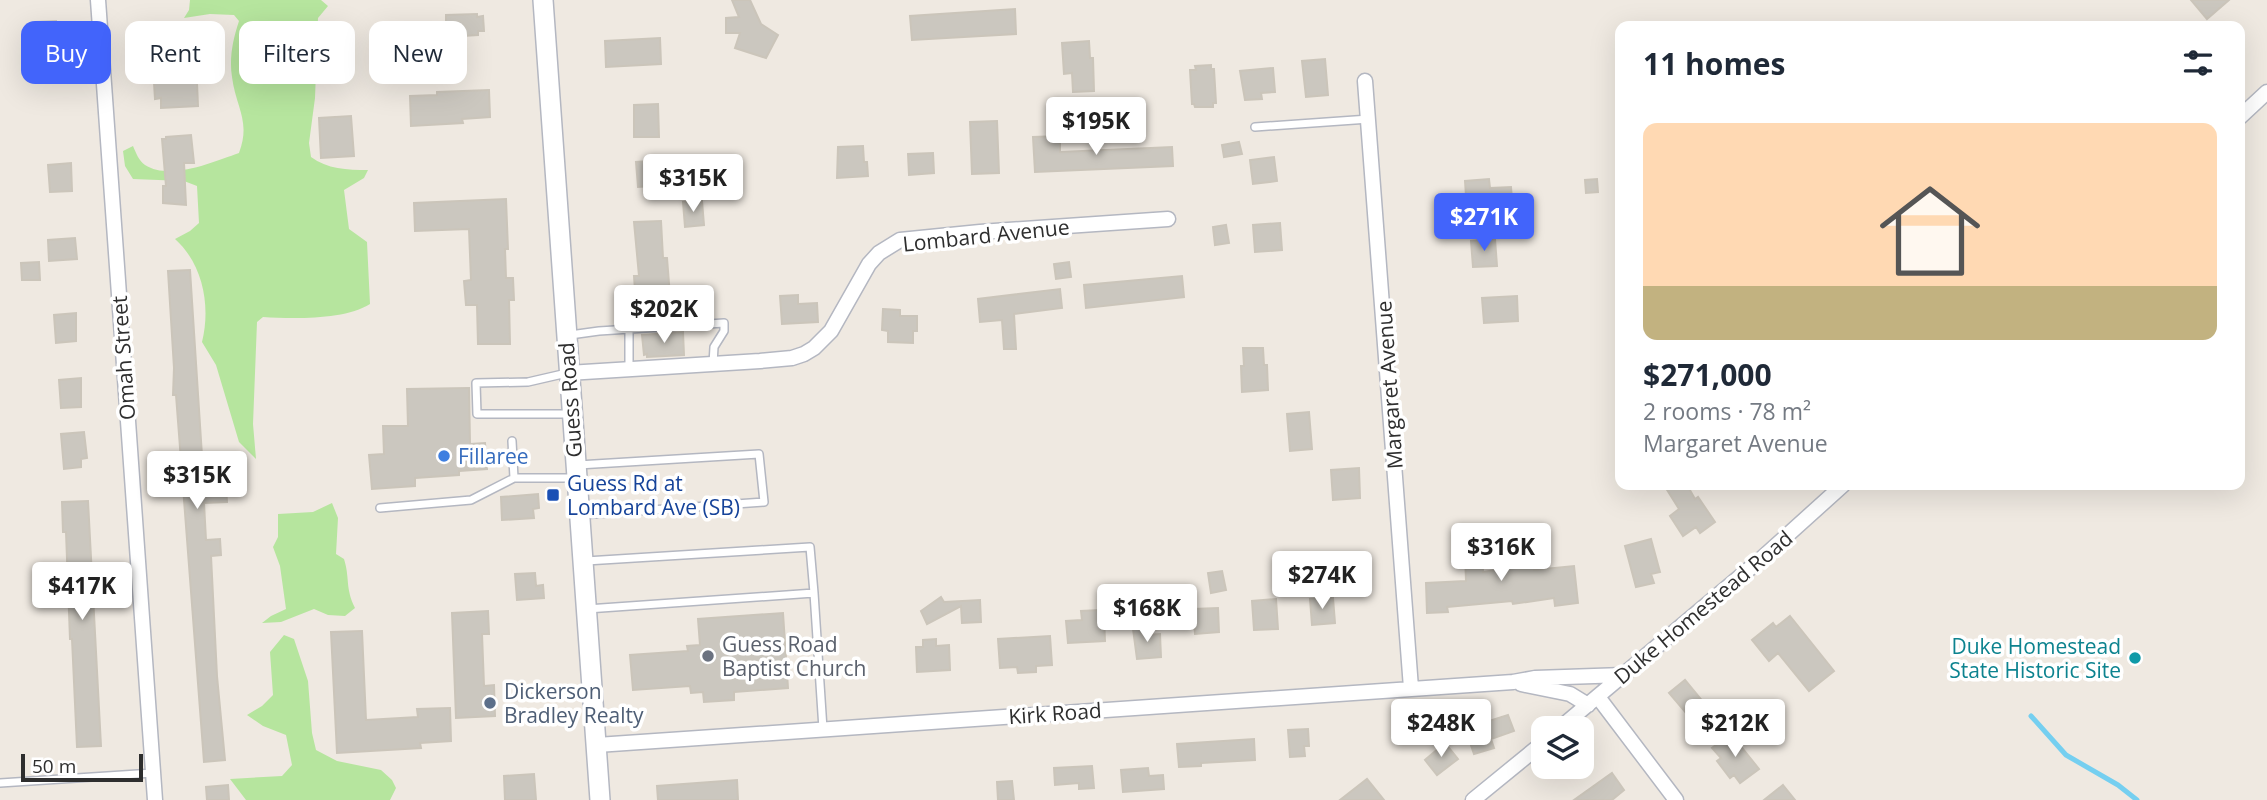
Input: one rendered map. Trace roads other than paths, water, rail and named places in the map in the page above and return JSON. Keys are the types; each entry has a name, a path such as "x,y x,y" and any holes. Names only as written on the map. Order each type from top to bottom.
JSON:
{"main road":[{"name":"Guess Road","path":"542,0 600,800"}],"street":[{"name":"Omah Street","path":"98,0 155,800"},
{"name":"Margaret Avenue","path":"1366,82 1411,688"},
{"path":"2245,113 2266,94"},
{"name":"Lombard Avenue","path":"568,373 792,358 814,348 831,331 874,259 900,240 1168,219"},
{"name":"Duke Homestead Road","path":"1575,716 1837,490"},
{"name":"Kirk Road","path":"597,744 1513,682 1535,678 1624,675"},
{"name":"Kirk Road","path":"1513,682 1593,701"},
{"path":"1593,701 1676,800"},
{"path":"1473,800 1531,753"}],"lane":[{"path":"1255,127 1368,119"},
{"path":"566,335 724,323 724,331 714,347 713,364"},
{"path":"629,330 629,369"},
{"path":"568,373 528,382 476,383 477,414 571,414"},
{"path":"512,441 514,478"},
{"path":"380,508 471,500 514,478 759,454 764,502 579,515"},
{"path":"582,561 810,547 823,729"},
{"path":"586,609 814,593"},
{"path":"0,783 153,773"}],"waterway":[{"path":"2031,716 2066,755 2118,785 2137,800"}],"place":[{"name":"Fillaree","path":"444,456"},
{"name":"Guess Rd at Lombard Ave (SB)","path":"553,495"},
{"name":"Guess Road Baptist Church","path":"708,656"},
{"name":"Duke Homestead State Historic Site","path":"2135,658"},
{"name":"Dickerson Bradley Realty","path":"490,703"}]}
